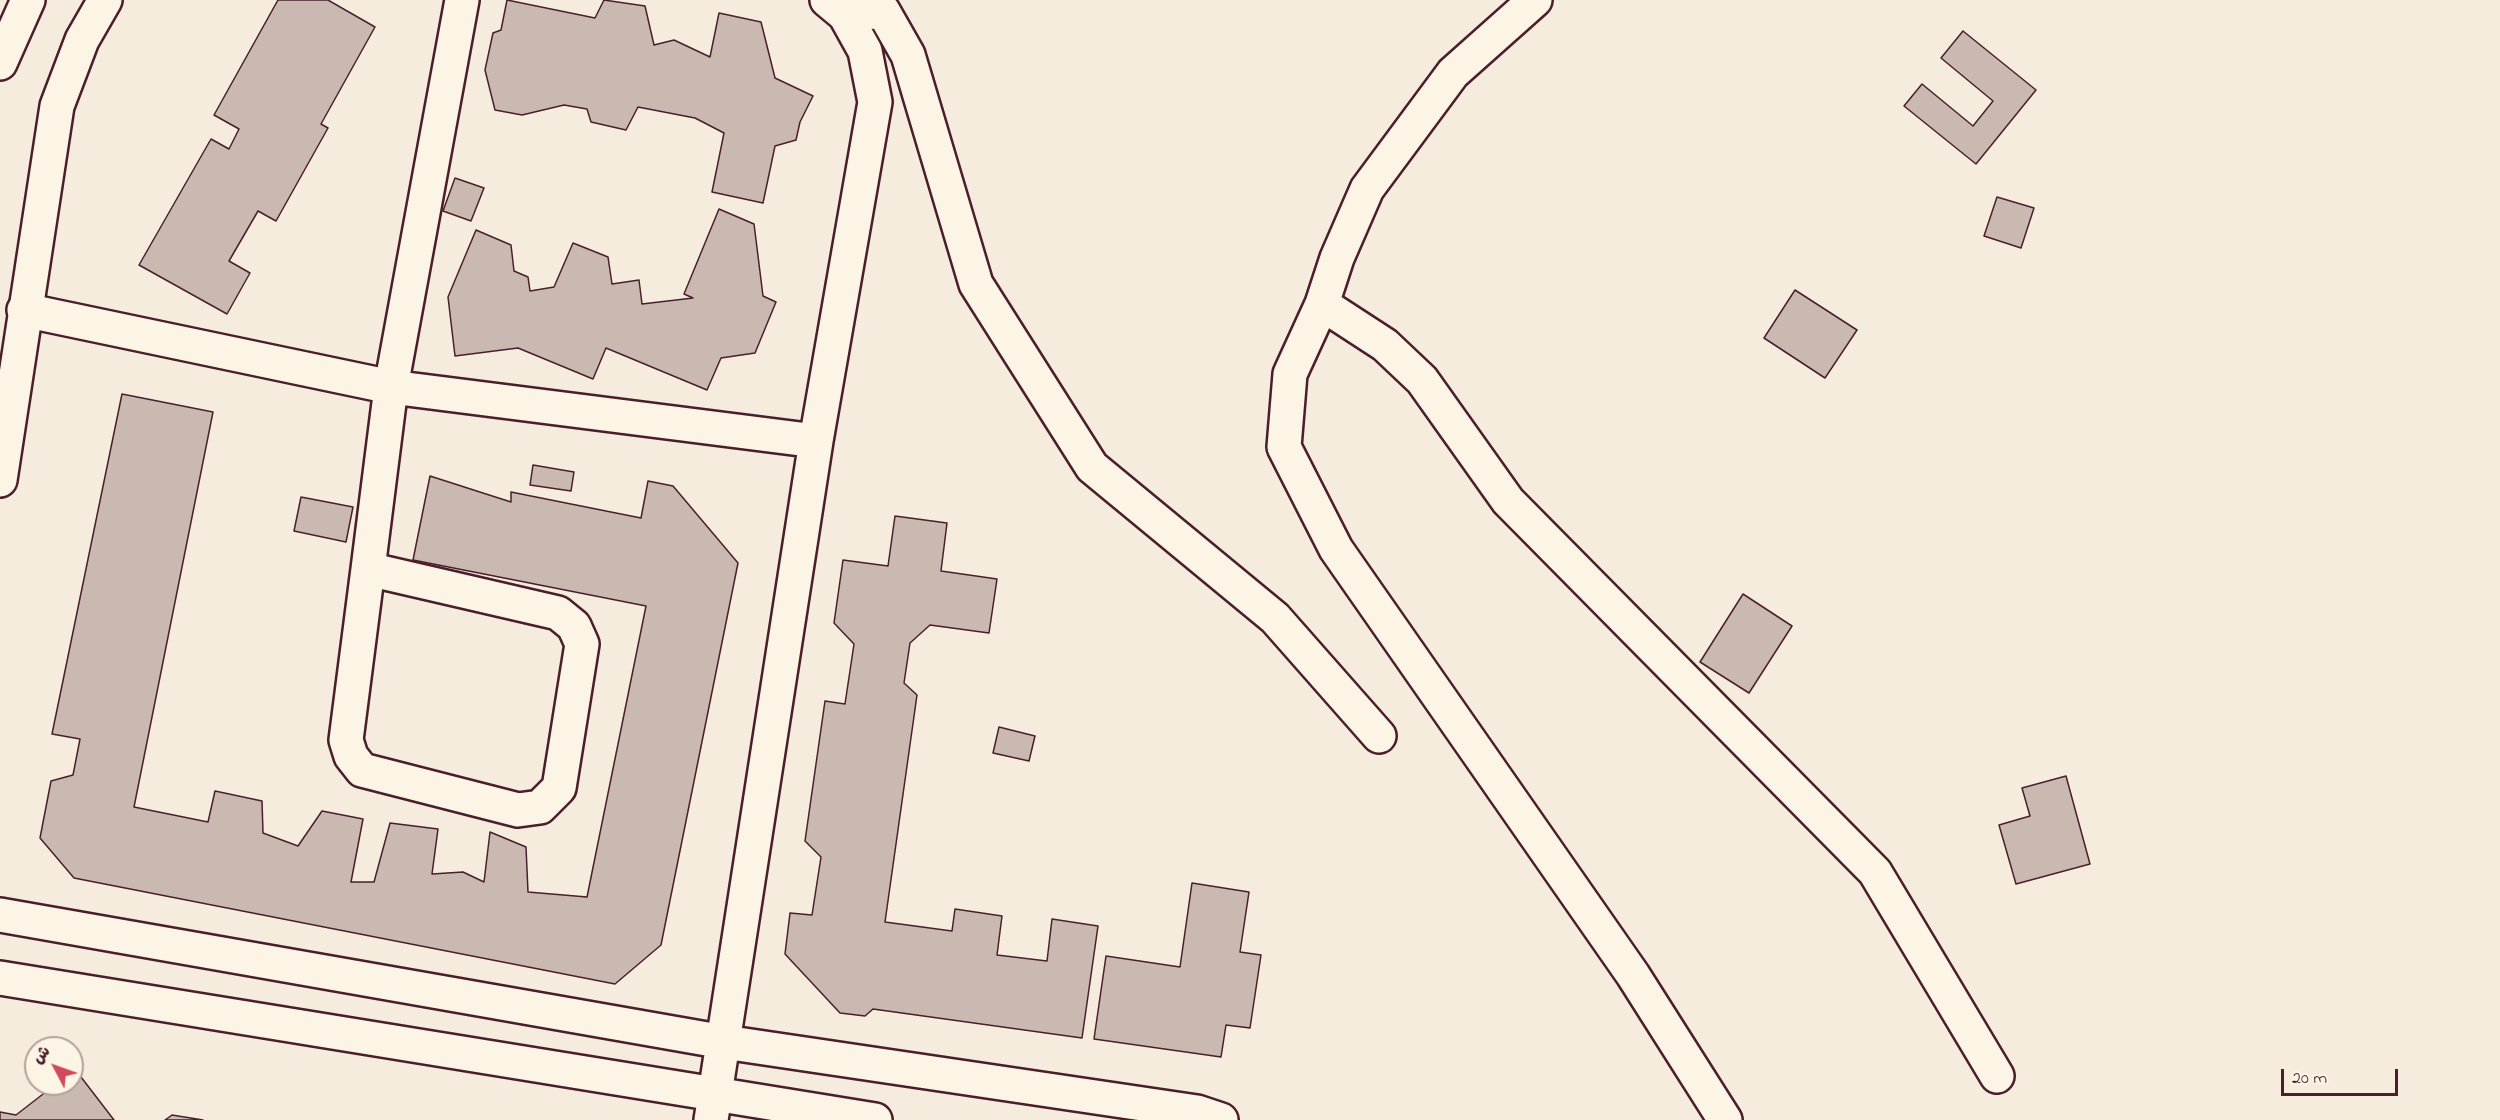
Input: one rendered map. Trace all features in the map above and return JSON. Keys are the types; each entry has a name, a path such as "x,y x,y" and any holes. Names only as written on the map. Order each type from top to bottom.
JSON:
{"street":[{"path":"0,63 28,0"},
{"path":"0,480 24,310 57,106 82,40 105,0"},
{"path":"368,569 558,613 574,626 582,644 559,788 540,807 518,810 362,770 351,756 346,740 391,387 462,0"},
{"path":"1535,0 1453,73 1367,189 1337,258 1322,304 1290,374 1284,447 1336,549 1626,965 1725,1120"},
{"path":"714,1107 816,441 875,102 865,51 836,8"},
{"path":"836,8 883,11 908,55 976,284 1092,467 1275,618 1379,736"},
{"path":"1322,304 1385,345 1422,380 1508,501 1875,872 1997,1076"},
{"path":"24,310 391,387 816,441"},
{"path":"0,915 724,1042 1197,1112 1221,1120"},
{"path":"0,978 714,1107 875,1120"}],"building":[{"path":"278,0 328,0 375,27 321,124 328,128 276,221 258,211 229,261 250,273 227,314 139,265 211,139 229,149 239,129 214,115"},
{"path":"507,0 595,18 604,0 645,6 654,45 674,40 710,57 719,13 761,22 775,78 813,96 800,122 796,140 775,146 763,203 712,192 724,133 695,118 638,107 626,130 591,122 587,109 564,105 522,115 495,110 485,70 493,33 501,30"},
{"path":"1963,31 2036,90 1976,164 1904,106 1922,84 1973,126 1993,101 1941,58"},
{"path":"455,178 484,188 471,221 443,211"},
{"path":"1997,197 2034,208 2021,248 1984,236"},
{"path":"719,209 754,224 763,296 776,302 755,353 721,358 707,390 606,348 593,379 518,348 455,356 448,297 476,230 511,245 514,271 528,277 530,291 554,287 573,243 608,257 612,284 639,280 642,304 693,298 684,294"},
{"path":"1795,290 1857,330 1825,378 1764,338"},
{"path":"122,394 213,412 134,807 208,822 215,791 262,801 263,833 298,846 322,811 363,819 351,882 374,882 390,823 438,829 432,874 463,872 484,882 490,832 526,847 528,892 587,897 646,606 413,560 430,476 511,502 511,492 641,518 648,481 673,486 738,563 661,945 615,984 74,878 40,838 51,781 73,775 80,739 52,734"},
{"path":"533,465 574,472 571,491 530,485"},
{"path":"301,497 353,507 346,542 294,531"},
{"path":"895,516 947,523 941,571 997,579 989,633 930,625 910,643 904,683 917,695 885,922 952,931 955,909 1002,916 997,955 1047,961 1052,919 1098,926 1082,1038 873,1009 865,1016 840,1013 785,954 790,913 812,915 821,857 805,841 825,701 845,704 854,644 834,623 843,560 888,566"},
{"path":"1743,594 1792,626 1749,693 1700,662"},
{"path":"999,727 1035,736 1029,761 993,753"},
{"path":"2066,776 2090,864 2016,884 1999,825 2030,816 2022,788"},
{"path":"1192,883 1249,892 1240,952 1261,955 1250,1028 1226,1025 1221,1057 1094,1039 1106,956 1180,967"},
{"path":"84,1081 114,1120 0,1120 0,1112 16,1115 41,1096 84,1096"},
{"path":"172,1115 203,1120 165,1120"}]}
